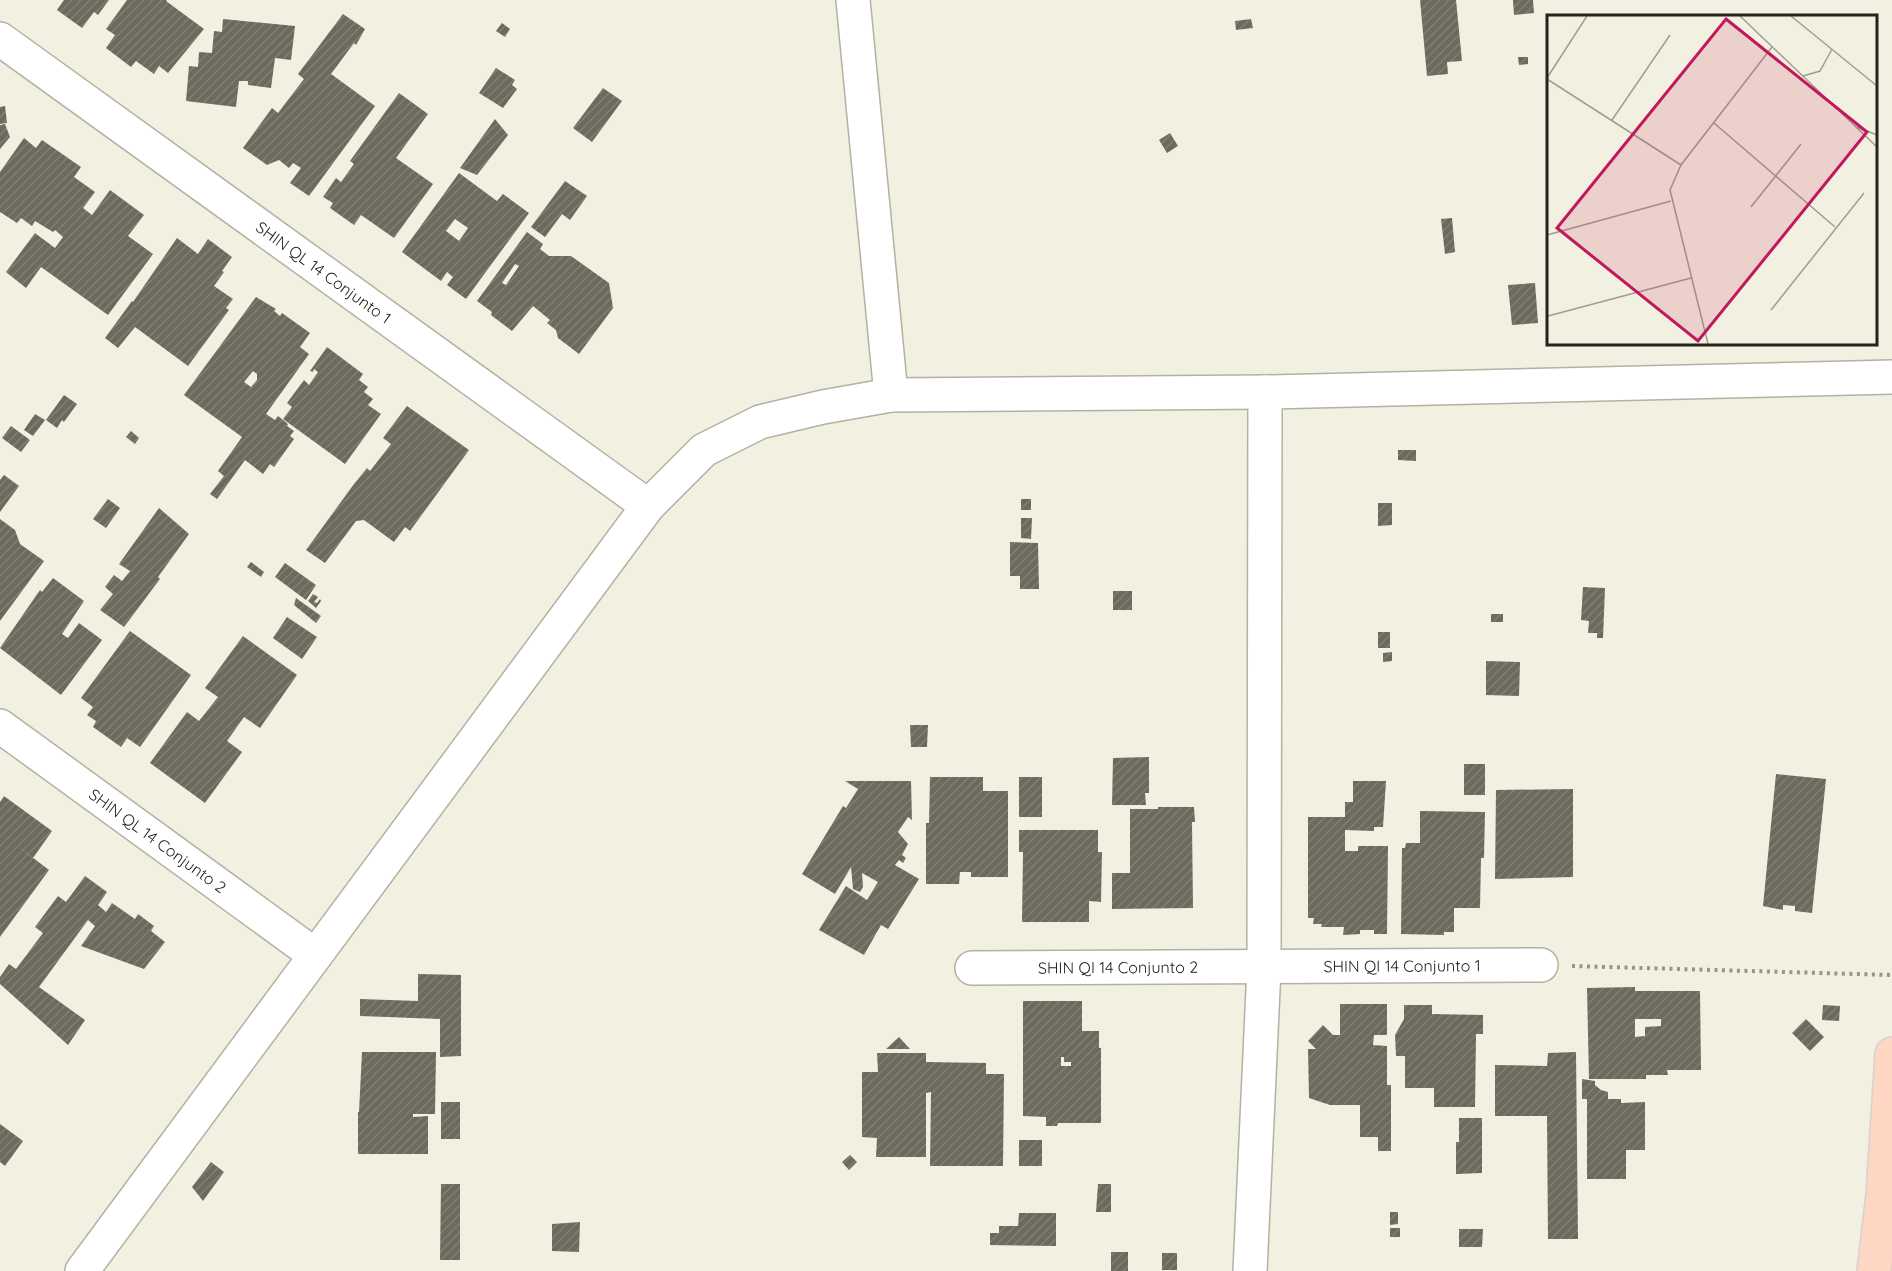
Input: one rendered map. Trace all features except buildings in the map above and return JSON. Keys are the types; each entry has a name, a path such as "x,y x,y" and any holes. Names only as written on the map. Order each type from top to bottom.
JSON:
{"main road":[{"path":"1874,1271 1883,1195 1892,1054"}],"street":[{"path":"853,0 891,395"},
{"name":"SHIN QL 14 Conjunto 1","path":"0,39 648,506"},
{"path":"82,1271 648,506 704,450 760,422 823,407 891,395 1264,392 1892,377"},
{"path":"1250,1271 1264,968 1264,392"},
{"name":"SHIN QL 14 Conjunto 2","path":"0,726 315,955"},
{"name":"SHIN QI 14 Conjunto 1","path":"1264,968 1541,965"},
{"name":"SHIN QI 14 Conjunto 2","path":"972,968 1264,968"},
{"path":"1883,1195 1892,1227"}],"path":[{"path":"1541,965 1892,975"}]}
